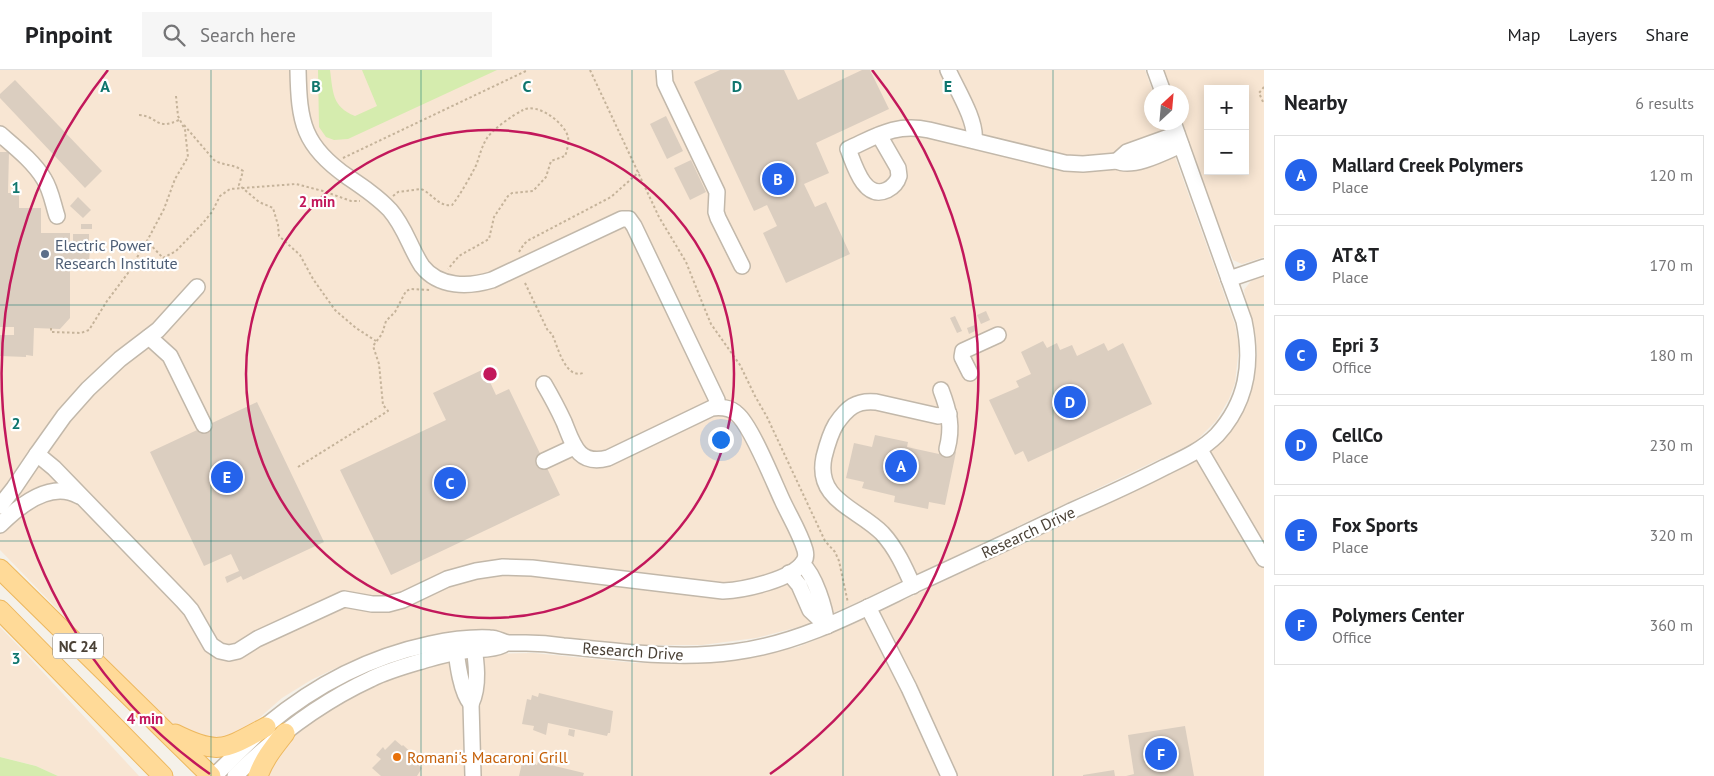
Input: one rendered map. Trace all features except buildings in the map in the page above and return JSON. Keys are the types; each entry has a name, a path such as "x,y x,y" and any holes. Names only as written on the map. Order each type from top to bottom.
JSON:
{"main road":[{"name":"NC 24","path":"0,569 212,776"},
{"name":"NC 24","path":"0,610 163,776"},
{"path":"161,727 200,746 221,748 266,727"},
{"path":"258,776 269,753 285,733"}],"street":[{"path":"298,70 300,112 304,129 312,142 332,165 374,195 389,209 403,227 421,265 439,280 449,283 476,285 492,280 622,219 629,219 718,402 718,408"},
{"path":"664,70 665,83 717,192 716,212 718,218 742,266"},
{"path":"948,70 972,123 974,140"},
{"path":"1155,70 1160,85"},
{"path":"879,135 897,128 911,127 974,140 1065,163 1084,164 1117,160 1122,163 1133,162 1177,134"},
{"path":"0,134 16,148 44,179 50,192 56,216"},
{"name":"Research Drive","path":"212,776 266,727 313,691 365,664 399,652 430,644 455,646 474,644 490,638 507,642 549,644 655,655 704,656 769,646 827,626 1200,450 1214,438 1232,416 1243,391 1249,357 1248,340 1244,321 1177,134"},
{"path":"1229,279 1264,267"},
{"path":"2,514 14,488 64,416 109,368 164,324 197,287"},
{"path":"970,373 962,357 962,351 998,335"},
{"path":"149,337 170,356 204,425"},
{"path":"38,454 187,605 211,645 220,651 229,653 238,651 257,639 344,599 372,604 395,602 447,579 488,569 503,567 532,568 723,591 745,589 762,584 789,573 802,564 806,556 805,549 750,434 738,414 730,409 718,408 708,410 606,458 596,460 585,457 577,452 544,384"},
{"path":"941,390 949,414 951,432 947,449"},
{"path":"913,586 894,549 882,534 829,492 823,479 822,464 826,446 834,428 848,408 856,403 868,401 938,416 949,414"},
{"path":"544,461 574,447"},
{"path":"1200,450 1264,559"},
{"path":"2,514 22,507 50,491 66,491 82,498"},
{"path":"802,564 812,576 824,606 827,626"},
{"path":"789,573 799,585 808,607 827,626"},
{"path":"868,607 909,688 949,776"},
{"path":"473,776 471,704 476,682 474,644"},
{"path":"455,646 464,690 471,704"},
{"name":"Research Drive","path":"235,776 262,750 326,703 372,678 455,646"}],"path":[{"path":"340,160 528,70"},
{"path":"590,70 659,217 686,262 706,312 740,365 767,417 825,540 835,552 844,578 847,600 853,614"},
{"path":"1264,87 1259,93 1264,104"},
{"path":"176,96 179,120 196,136 214,160 242,170 244,173 238,184 259,202 273,208 279,236 300,255 313,279 335,310 356,328 376,341"},
{"path":"391,198 398,192 421,189 441,203 447,206 452,205 476,166 488,137 512,117 526,108 536,108 550,115 561,126 568,136 565,156 551,161 546,177 533,191 509,195 494,217 489,239 459,256 448,270"},
{"path":"139,115 165,125 179,120"},
{"path":"51,328 51,332 81,333 89,330 107,301 128,273 164,209 175,179 188,157 185,130 182,123"},
{"path":"524,266 519,254 524,244 611,197 639,172"},
{"path":"147,241 161,257 166,258 176,251 206,220 222,193 230,189 296,184 352,201 359,202 364,198"},
{"path":"525,283 548,331 552,334 564,362 570,370 577,374 584,374"},
{"path":"298,467 388,411 383,405 378,360 373,350 376,341 382,334 384,324 395,312 406,292 411,290 430,290 433,287"}],"shaded area":[{"path":"0,70 1145,70 1150,85 1144,85 1144,130 1165,130 1235,325 1239,346 1235,383 1229,399 1216,421 1196,441 806,625 756,638 702,645 644,645 518,634 468,635 393,647 377,651 311,680 282,698 243,732 228,740 189,736 157,712 0,550"},
{"path":"1164,70 1264,70 1264,257 1242,264 1233,260 1218,224 1185,130 1189,130 1189,85 1169,85"},
{"path":"1264,276 1264,776 263,776 285,739 345,698 382,682 437,663 480,654 533,653 636,663 704,663 730,661 798,647 847,627 1173,473 1199,459 1225,438 1241,415 1252,387 1257,354 1256,337 1244,290 1251,281"},
{"path":"0,627 139,776 58,776 36,766 0,757"}],"green space":[{"path":"318,70 330,70 335,98 342,108 355,116 377,106 362,70 497,70 348,139 334,140 326,137 319,127"},
{"path":"0,757 36,766 58,776 0,776"}],"place":[{"name":"AT&T","path":"778,179"},
{"name":"Electric Power Research Institute","path":"45,254"},
{"name":"CellCo","path":"1070,402"},
{"name":"Mallard Creek Polymers","path":"901,466"},
{"name":"Fox Sports","path":"227,477"},
{"name":"Epri 3","path":"450,483"},
{"name":"Polymers Center","path":"1161,754"},
{"name":"Romani's Macaroni Grill","path":"397,757"}]}
